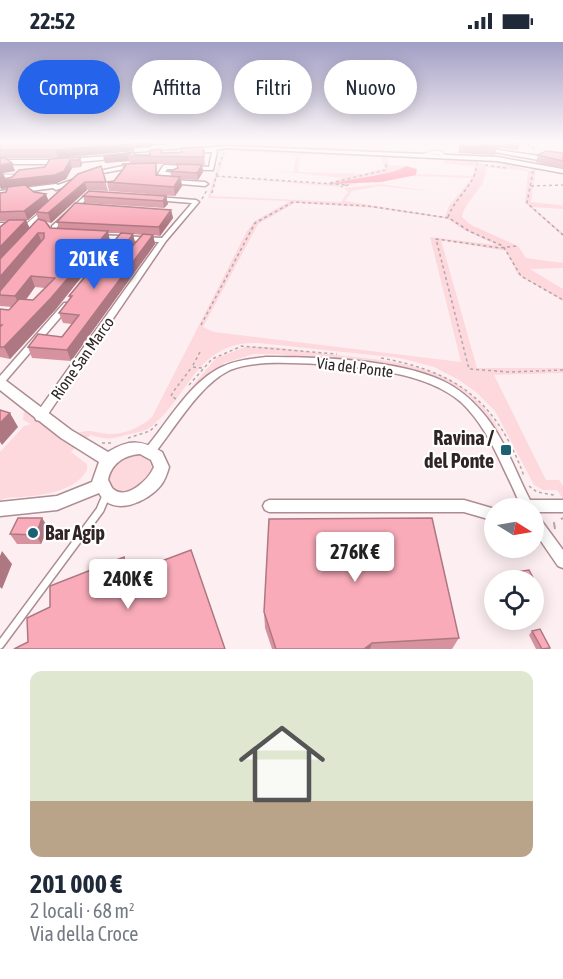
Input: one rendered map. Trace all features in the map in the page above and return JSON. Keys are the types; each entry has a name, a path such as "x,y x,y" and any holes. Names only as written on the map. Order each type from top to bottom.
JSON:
{"street":[{"path":"12,182 21,169"},
{"path":"0,193 59,187 89,174 120,169"},
{"path":"164,169 161,182 205,184"},
{"path":"161,174 175,174"},
{"path":"62,235 54,234 54,227 89,195 100,195"},
{"path":"146,198 196,202"},
{"name":"Rione San Marco","path":"40,417 164,240 196,202"},
{"path":"76,207 88,208"},
{"path":"172,213 184,214"},
{"path":"3,227 12,224 29,224 54,227"},
{"path":"31,235 39,226"},
{"path":"90,237 164,240"},
{"path":"114,247 120,238"},
{"path":"72,299 0,382 40,417 81,446 109,460"},
{"name":"Via del Ponte","path":"150,451 203,386 216,375 234,365 272,358 386,370 430,380 450,389 468,404 483,420 523,498"},
{"path":"0,509 57,503 105,489 127,498 151,488 159,478 161,466 157,456 150,451 127,450 109,460 103,469 105,489"},
{"path":"269,506 464,506 484,512"},
{"path":"544,507 563,506"},
{"path":"544,536 563,561"}],"lane":[{"path":"0,176 18,176"},
{"path":"0,200 8,197"},
{"path":"29,224 44,211"},
{"path":"138,246 142,239"},
{"path":"0,645 99,510 105,489"}],"path":[{"path":"326,184 386,169"},
{"path":"449,218 452,206 476,177 477,169"},
{"path":"534,169 529,186 528,206 563,235"},
{"path":"216,176 348,185 341,187"},
{"path":"196,202 204,196 208,186 207,179 205,184"},
{"path":"529,186 563,185"},
{"path":"201,325 255,223 290,203 357,205 449,218 504,248 521,276 563,300"},
{"path":"516,246 504,248 436,239 469,369 510,372 563,370"},
{"path":"184,392 217,355 242,346 341,354"},
{"path":"171,407 177,400 171,396 173,389 188,378 200,352"},
{"path":"373,358 420,365 465,387 497,420 531,489 554,494"},
{"path":"192,367 203,368"},
{"path":"122,440 150,431 160,422"},
{"path":"95,441 115,443"},
{"path":"557,534 554,524 563,518"}],"shaded area":[{"path":"217,169 220,169 218,176 326,184 342,178 270,170 294,172 294,169 298,169 298,172 362,174 380,169 403,169 349,179 349,183 359,183 342,187 217,177 211,196 341,202 348,192 344,188 381,184 433,192 381,186 352,191 345,201 445,217 449,206 472,178 412,176 416,174 474,176 474,169 486,169 483,182 467,205 462,217 471,225 518,246 526,258 563,263 563,268 530,269 563,289 563,301 518,275 506,251 441,240 477,368 563,368 563,373 494,375 546,480 559,480 563,486 563,499 557,490 543,490 534,485 495,411 477,393 459,380 434,367 400,358 258,343 237,345 221,351 208,360 165,413 149,428 112,438 91,435 85,439 76,434 88,431 108,434 126,432 152,417 247,231 255,221 290,201 208,198","holes":["295,203 374,208 448,219 464,230 497,245 430,237 461,362 214,332 203,327 258,224"]},
{"path":"399,169 417,169 416,175 381,182 331,184 339,182"},
{"path":"510,169 536,169 531,202 559,205 563,206 563,209 532,207 563,233 563,236 525,203 528,171"},
{"path":"245,347 276,348 380,360 428,371 450,380 470,394 488,413 503,437 484,411 466,393 442,379 413,369 277,354 254,354 224,363 189,390 216,358"},
{"path":"24,411 75,448 71,452 87,464 87,470 75,483 59,491 0,501 0,452 24,426 31,424 23,420"},
{"path":"139,453 151,462 153,471 148,480 139,487 117,490 110,484 109,471 121,457"}],"building":[{"path":"65,169 55,175 0,181 12,177 19,170"},
{"path":"91,169 102,169 106,182 85,182 48,213 36,212 78,174"},
{"path":"123,169 156,169 156,175 180,177 174,187 107,182 114,181"},
{"path":"174,169 199,169 197,173 170,171"},
{"path":"25,185 34,192 46,194 24,211 0,212 0,193 6,192 8,187"},
{"path":"89,191 166,196 163,201 83,196"},
{"path":"75,203 171,210 159,227 57,222"},
{"path":"38,219 45,221 50,228 108,231 51,298 4,347 0,347 0,327 2,325 0,325 0,309 9,310 19,299 33,300 55,278 31,276 15,296 0,295 0,291 44,238 44,233 38,233 0,277 0,259"},
{"path":"9,220 26,220 0,247 0,227"},
{"path":"121,233 133,234 122,249 126,254 143,234 153,235 67,350 28,347 38,334 62,337 79,315 59,313 72,296 69,296"},
{"path":"0,410 10,413 0,423"},
{"path":"18,518 42,518 36,535 10,534"},
{"path":"432,518 459,638 372,643 364,649 276,649 264,612 269,519"},
{"path":"191,550 225,649 14,649 28,642 27,618 50,607 50,586 124,557 127,574"},
{"path":"541,630 550,648 542,649 532,631"}],"place":[{"name":"Ravina / del Ponte","path":"506,450"},
{"name":"Bar Agip","path":"33,533"}]}
